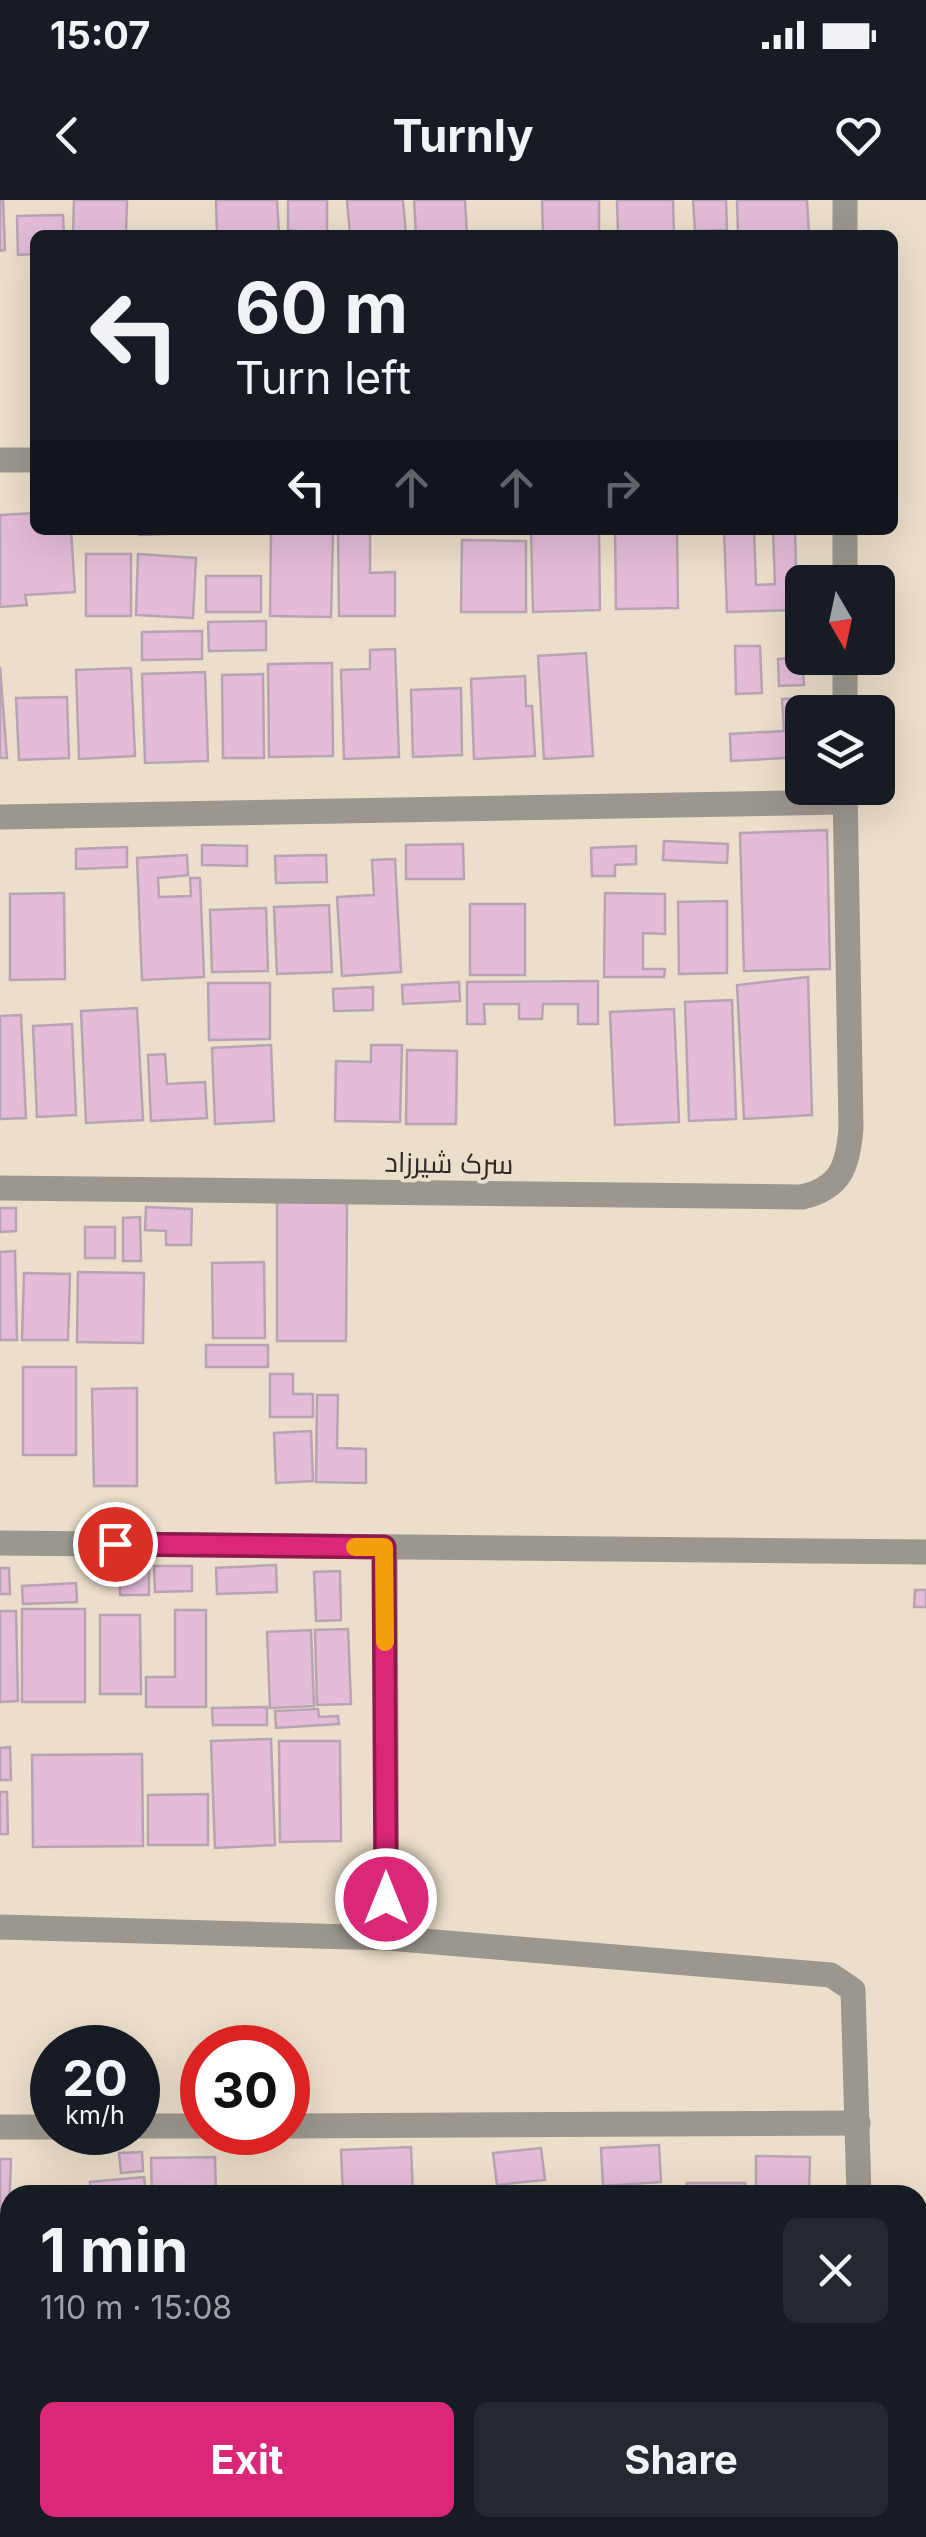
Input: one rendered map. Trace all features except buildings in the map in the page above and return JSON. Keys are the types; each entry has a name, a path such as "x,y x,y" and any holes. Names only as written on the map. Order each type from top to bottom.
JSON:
{"street":[{"path":"845,200 845,230"},
{"path":"0,460 30,460"},
{"path":"845,535 845,565"},
{"path":"0,817 785,797"},
{"name":"سرک شیرزاد","path":"0,1188 802,1197 824,1192 840,1178 851,1128 845,805"},
{"path":"0,1543 926,1552"},
{"path":"384,1547 387,1938"},
{"path":"0,1926 387,1938 831,1975 854,1990 859,2185"},
{"path":"310,2126 858,2124"},
{"path":"0,2127 30,2127"}],"slow traffic":[{"path":"355,1547 384,1547 385,1642"}],"route":[{"path":"115,1544 384,1547 386,1899"}]}
